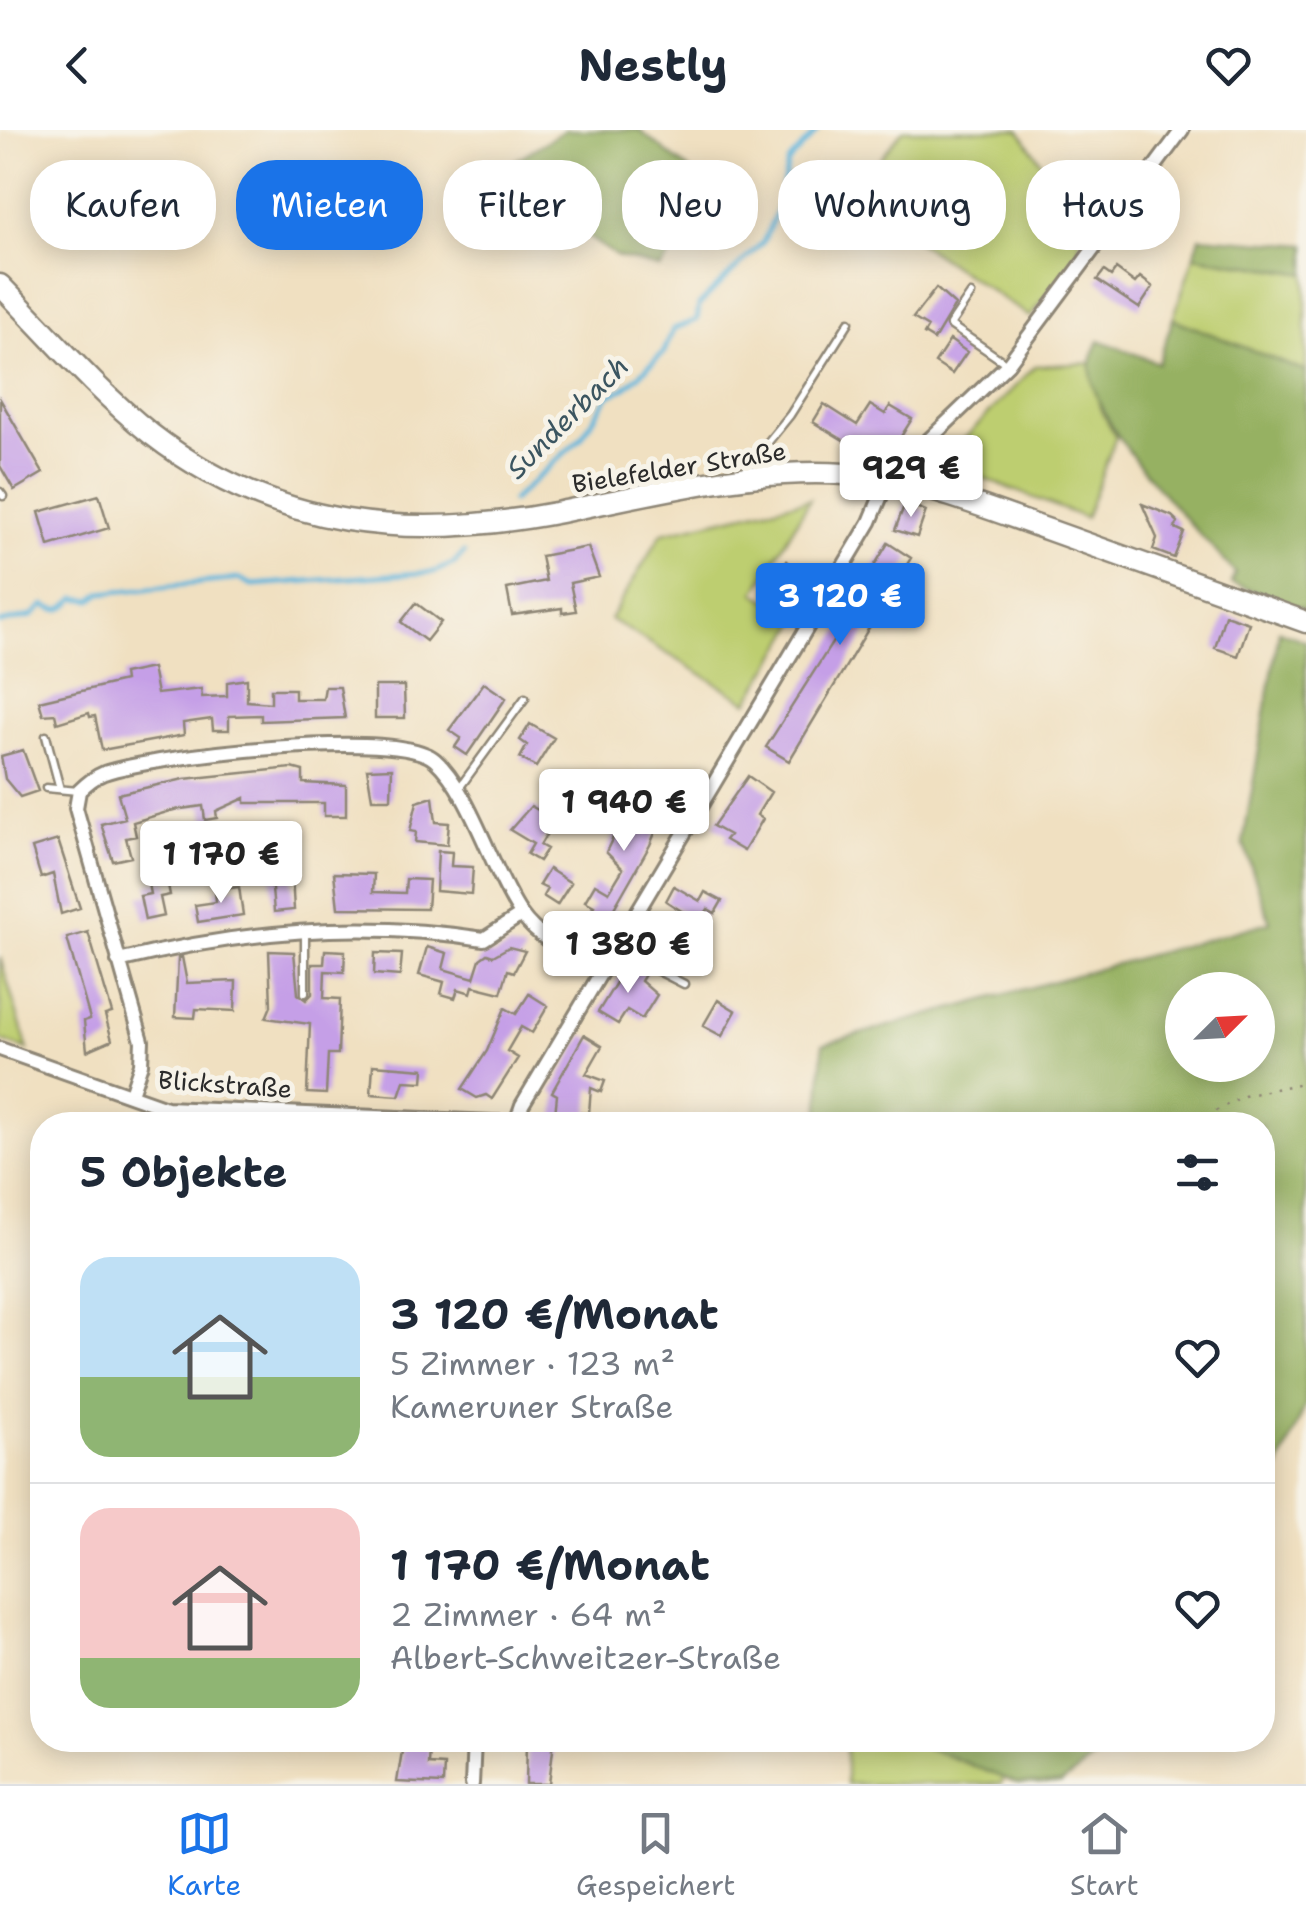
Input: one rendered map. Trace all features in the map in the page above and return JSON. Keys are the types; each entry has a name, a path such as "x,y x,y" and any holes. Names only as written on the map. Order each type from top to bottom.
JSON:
{"main road":[{"name":"Bielefelder Straße","path":"0,285 123,410 183,457 237,486 311,513 396,527 486,526 738,478 815,472 888,480 960,498 1306,622"}],"street":[{"path":"522,1112 614,948 870,522 888,480 1008,364 1182,130"},
{"path":"131,1094 141,1064 142,1041 79,826 79,791 104,774 218,752 331,746 423,750 438,762 457,792 522,915 548,940 601,972"},
{"path":"118,962 203,940 305,929 415,929 484,939 522,915"},
{"name":"Blickstraße","path":"0,1049 166,1108 304,1112"},
{"path":"472,1784 473,1752"}],"lane":[{"path":"971,294 950,325 1008,364"},
{"path":"738,478 790,416 849,322"},
{"path":"457,792 526,698"},
{"path":"46,736 60,789"},
{"path":"46,788 79,791"},
{"path":"305,929 305,993"},
{"path":"614,948 684,984"}],"path":[{"path":"1213,1112 1244,1096 1306,1082"}],"green space":[{"path":"565,130 639,130 676,160 622,160 622,250 675,250 660,268 616,256 602,246 602,160 516,160"},
{"path":"903,130 1019,130 1039,160 1026,160 1026,250 1079,250 1079,253 1030,317 930,250 1006,250 1006,160 879,160"},
{"path":"1200,237 1306,245 1306,274 1194,256"},
{"path":"1194,256 1306,274 1306,372 1173,319"},
{"path":"1173,319 1306,372 1306,610 1231,583 1235,573 1146,473 1105,414 1094,387 1091,362 1099,340 1158,363"},
{"path":"1091,363 1100,408 1116,437 1085,518 942,462 1035,366"},
{"path":"810,499 755,593 799,619 748,702 610,619 662,533"},
{"path":"1279,631 1306,641 1306,1404 1275,1477 1275,1112 820,1112 823,1044 1270,922 1243,843"},
{"path":"0,957 28,1050 0,1040"},
{"path":"846,1752 939,1752 1004,1778 1001,1784 846,1784"},
{"path":"939,1752 1102,1752 1061,1784 1018,1784"}],"building":[{"path":"1116,269 1135,283 1140,277 1153,287 1139,308 1097,280 1104,271 1111,276"},
{"path":"936,288 955,305 934,340 924,334 928,327 913,318"},
{"path":"950,340 967,352 952,374 935,363"},
{"path":"0,399 43,473 14,490 0,466"},
{"path":"824,404 857,425 870,405 885,414 890,406 912,419 887,459 865,446 862,451 813,422"},
{"path":"99,495 109,528 49,546 39,512"},
{"path":"905,503 926,511 917,537 895,530"},
{"path":"1142,504 1172,516 1178,522 1175,528 1184,532 1174,558 1153,550 1157,538"},
{"path":"888,543 911,558 789,761 766,747 848,618 836,611 866,571 870,573"},
{"path":"588,547 599,577 570,583 576,611 562,613 562,608 512,615 507,589 546,581 541,556"},
{"path":"787,561 803,571 789,594 765,580 772,570 779,574"},
{"path":"416,603 441,622 426,641 401,622"},
{"path":"1225,615 1249,623 1238,656 1215,648"},
{"path":"152,668 157,694 201,689 202,697 227,696 227,682 247,679 247,701 271,703 271,689 295,689 295,699 323,699 325,687 340,687 345,718 261,721 261,715 229,716 229,730 213,730 212,719 183,723 184,735 102,750 95,716 90,717 89,713 57,723 55,714 43,715 39,701 124,681 123,674"},
{"path":"484,683 506,698 467,755 455,747 461,738 449,730"},
{"path":"375,686 404,686 405,718 375,718"},
{"path":"530,724 554,738 536,767 520,758 527,745 520,740"},
{"path":"23,750 38,791 20,797 5,779 1,756"},
{"path":"292,768 303,771 303,783 346,785 346,816 324,816 324,803 245,803 245,798 216,811 217,818 205,820 203,806 174,810 133,822 136,836 126,838 131,857 113,861 101,824 125,818 118,794 184,779"},
{"path":"392,768 391,799 372,799 367,769"},
{"path":"748,776 771,792 757,815 763,819 744,851 725,840 729,835 713,826"},
{"path":"630,788 661,808 648,828 655,833 650,845 601,931 585,921 594,906 585,901 595,884 609,892 623,869 606,852 624,814 617,809"},
{"path":"433,797 436,822 449,823 447,845 415,842 416,832 410,831 417,802"},
{"path":"531,806 555,820 540,845 547,849 539,861 527,854 533,844 510,830"},
{"path":"58,840 80,908 61,914 53,874 41,878 32,848"},
{"path":"438,851 452,852 451,866 473,867 471,894 436,891"},
{"path":"549,869 571,883 557,905 543,896 547,889 539,885"},
{"path":"334,873 374,874 373,892 405,893 406,879 429,880 427,909 338,908"},
{"path":"292,876 294,910 274,912 271,878"},
{"path":"167,880 170,895 160,897 164,916 145,920 140,896 150,894 148,884"},
{"path":"674,886 700,901 705,892 722,901 715,913 708,909 678,956 641,941 651,925 672,937 686,914 666,901"},
{"path":"239,887 243,915 198,922 195,905 216,902 215,890"},
{"path":"88,932 112,1013 105,1015 112,1040 87,1051 84,1021 90,1019 67,938"},
{"path":"427,947 447,953 443,969 474,978 480,959 487,954 493,956 509,947 525,951 514,972 508,970 501,993 473,986 471,993 458,989 455,998 441,994 444,982 419,975"},
{"path":"325,950 345,951 344,972 325,971 324,998 340,999 338,1054 328,1054 326,1094 307,1093 310,1024 266,1018 271,1006 269,951 294,952 298,994 306,1000 312,994 312,964 324,964"},
{"path":"375,953 402,954 400,976 374,974"},
{"path":"182,957 187,983 236,981 235,1011 196,1009 195,1018 175,1017 178,958"},
{"path":"628,963 646,973 641,981 657,995 642,1019 627,1010 618,1024 598,1012"},
{"path":"529,994 548,1006 532,1033 521,1027 507,1051 518,1058 492,1099 486,1095 477,1098 462,1089 487,1051 505,1008 516,1014"},
{"path":"718,1000 736,1011 722,1036 703,1026"},
{"path":"584,1035 602,1046 586,1074 605,1081 601,1092 591,1088 589,1112 555,1112 557,1095 552,1092"},
{"path":"373,1065 424,1069 423,1082 404,1081 399,1096 371,1094"},
{"path":"402,1752 429,1752 428,1764 444,1765 443,1784 397,1782"},
{"path":"527,1752 553,1752 549,1784 526,1784"}],"waterway":[{"name":"Sunderbach","path":"512,501 581,438 609,395 624,389 664,352 673,329 697,320 699,305 763,242 778,208 788,163 818,130"},
{"name":"Sunderbach","path":"0,623 32,616 44,605 61,609 76,598 92,600 101,593 240,579 252,585 434,572 455,563 464,553"}]}
